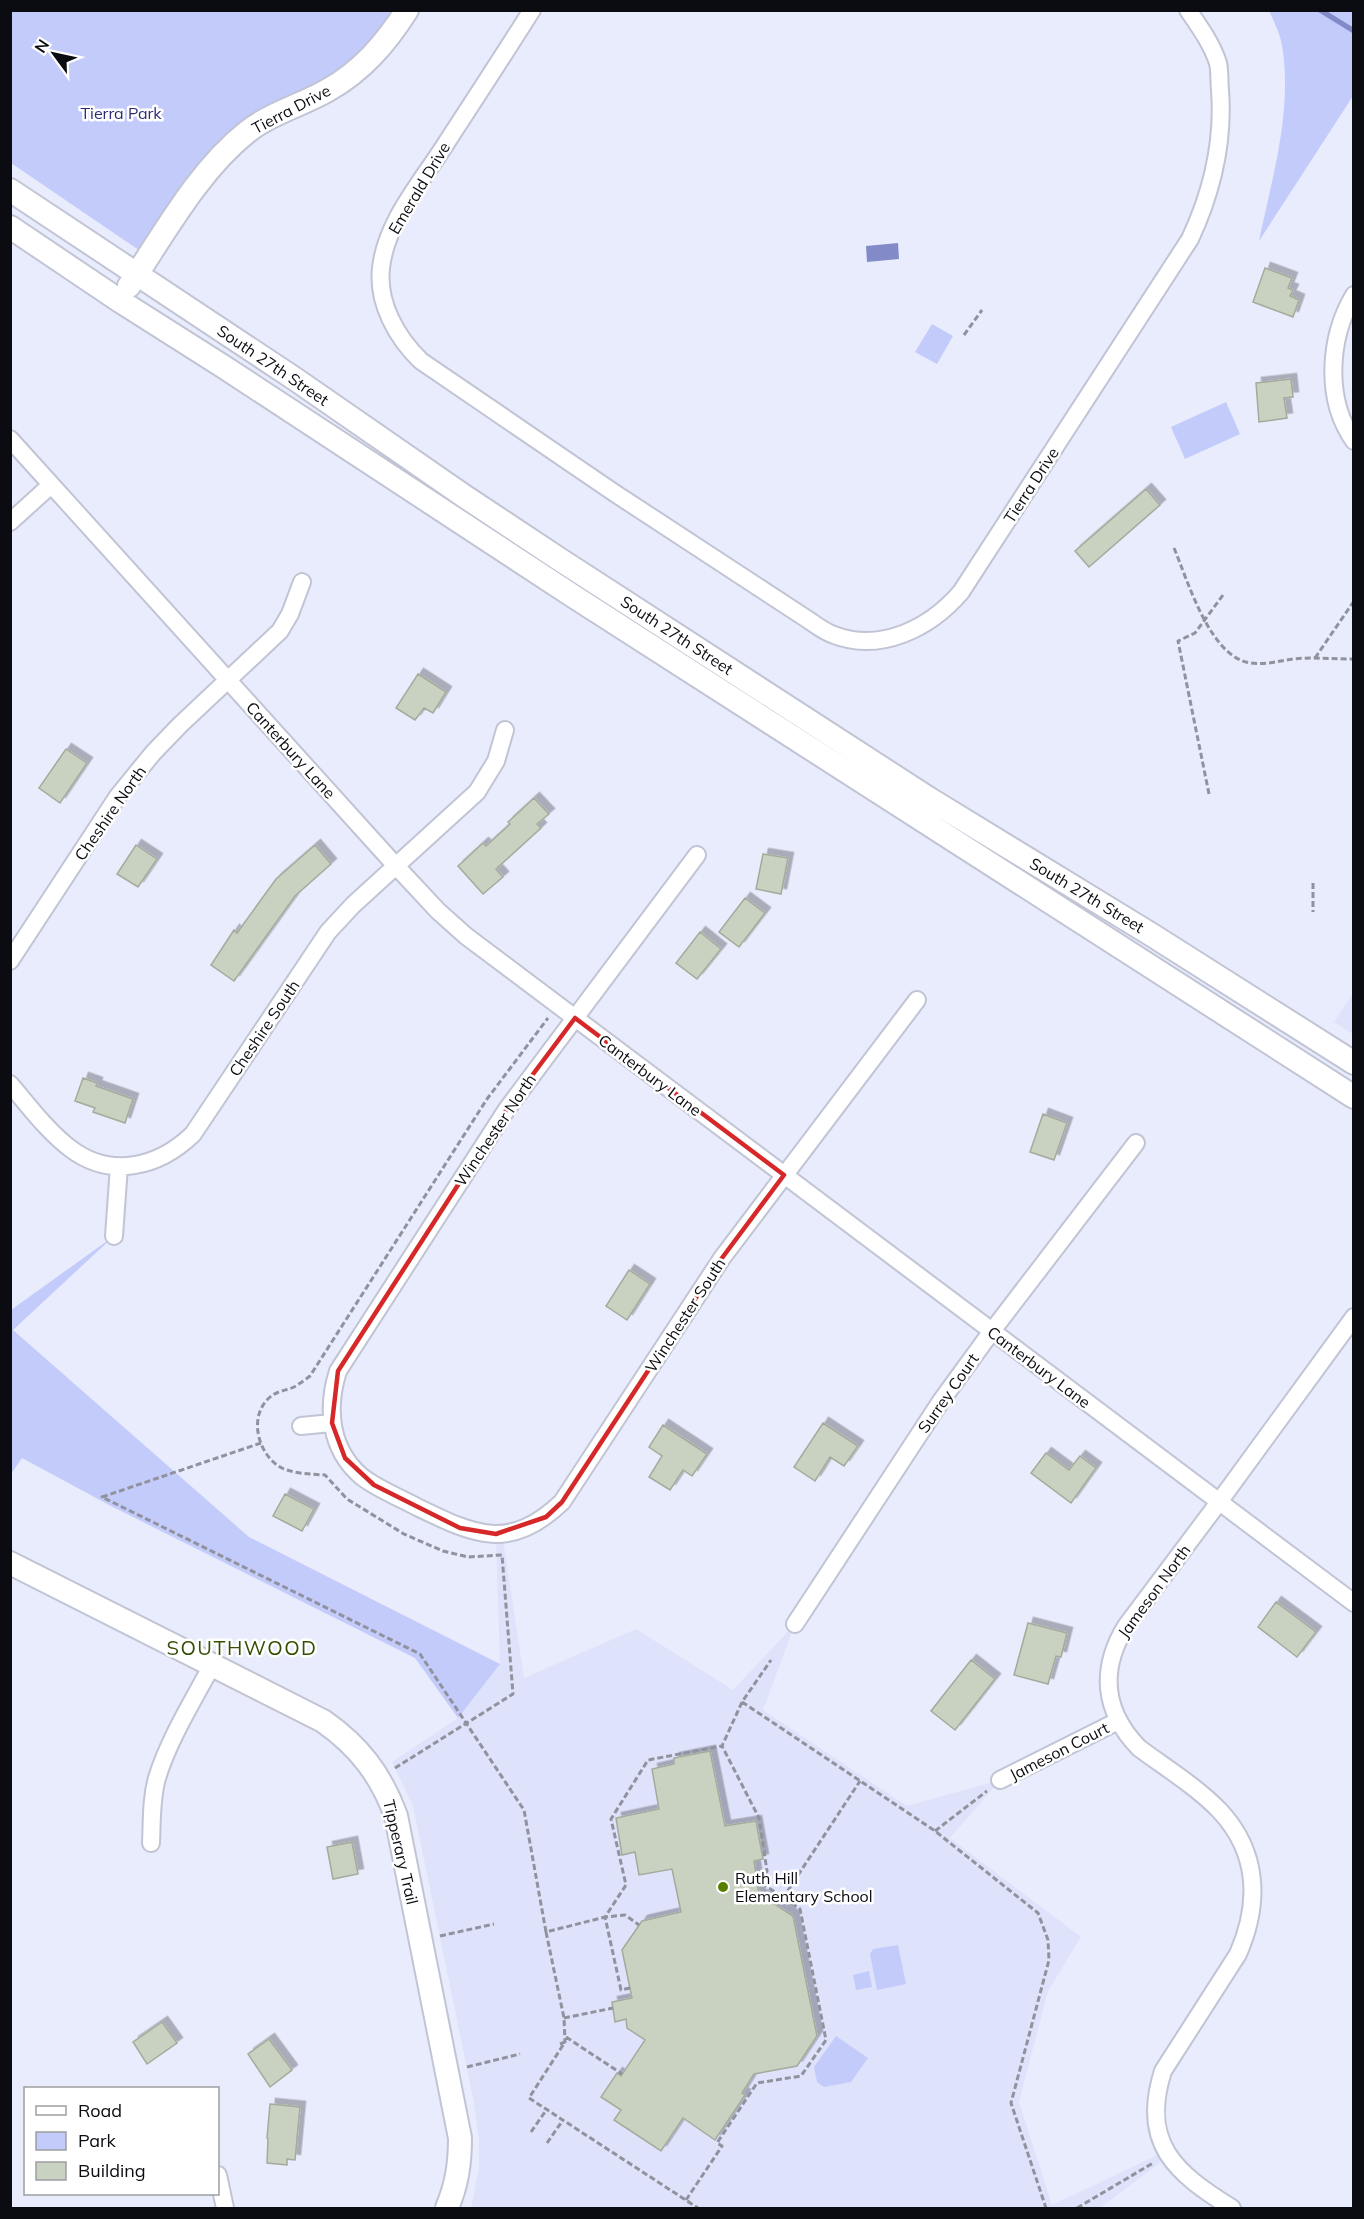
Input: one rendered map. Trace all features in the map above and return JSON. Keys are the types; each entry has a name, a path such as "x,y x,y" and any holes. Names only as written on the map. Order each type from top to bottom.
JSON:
{"main road":[{"name":"Tierra Drive","path":"120,301 206,171 229,147 250,129 327,91 351,75 376,53 407,10"},
{"name":"South 27th Street","path":"10,190 277,366 559,559 928,798 1152,935 1353,1063"},
{"name":"South 27th Street","path":"10,227 602,615 1353,1097"},
{"name":"Tipperary Trail","path":"10,1563 323,1721 361,1753 375,1771 396,1816 460,2138 457,2183 447,2208"}],"street":[{"name":"Emerald Drive","path":"532,10 392,227 381,270 382,291 395,329 421,361 613,492"},
{"name":"Tierra Drive","path":"613,492 833,635 870,642 908,633 933,620 961,592 1190,239 1204,208 1218,153 1221,120 1218,63 1204,33 1188,10"},
{"path":"1353,295 1340,323 1333,367 1335,393 1353,441"},
{"name":"Canterbury Lane","path":"10,439 32,454 51,485 396,866 438,911 466,936 1353,1603"},
{"path":"10,522 51,485"},
{"name":"Cheshire North","path":"10,961 118,796 153,753 280,631 294,605 302,582"},
{"name":"Cheshire South","path":"10,1084 70,1149 100,1163 119,1166 140,1165 161,1158 180,1147 193,1134 328,932 353,905 477,792 496,761 505,730"},
{"name":"Winchester North","path":"411,1504 360,1475 345,1458 337,1443 330,1404 332,1388 345,1358 507,1109 697,855"},
{"name":"Winchester South","path":"411,1504 460,1527 476,1532 496,1534 516,1531 546,1517 562,1502 722,1258 917,1000"},
{"name":"Surrey Court","path":"795,1623 941,1401 1136,1143"},
{"path":"114,1236 119,1166"},
{"name":"Jameson North","path":"1227,2205 1189,2179 1174,2164 1157,2130 1156,2092 1162,2071 1243,1944 1252,1913 1252,1880 1244,1848 1220,1811 1139,1748 1118,1721 1111,1703 1108,1681 1110,1659 1118,1639 1353,1317"},
{"path":"301,1426 332,1423"},
{"path":"152,1843 153,1800 157,1779 166,1755 212,1665"},
{"name":"Jameson Court","path":"1000,1780 1118,1721"},
{"path":"219,2180 225,2208"}],"path":[{"path":"964,335 982,310"},
{"path":"1174,548 1205,622 1220,642 1240,661 1260,664 1315,658 1353,659"},
{"path":"1209,794 1178,640 1195,633 1224,595"},
{"path":"1315,658 1353,601"},
{"path":"1313,883 1313,912"},
{"path":"393,1769 513,1694 502,1556 468,1557 443,1551 404,1534 347,1498 325,1475 284,1469 269,1460 256,1430 258,1417 267,1399 310,1376 487,1099 548,1018"},
{"path":"261,1443 102,1497 420,1654 524,1810 566,2037 529,2097 698,2208"},
{"path":"722,1746 742,1702 771,1660"},
{"path":"742,1702 935,1831 1038,1913 1048,1940 1049,1960 1011,2103 1046,2208"},
{"path":"686,2200 722,2146 717,2143 757,2083 801,2076 826,2040 800,1909 760,1882 767,1871 759,1818 722,1746"},
{"path":"630,1988 621,1990 605,1917 626,1885 611,1819 648,1760 722,1746"},
{"path":"935,1831 1000,1780"},
{"path":"783,1898 860,1781"},
{"path":"535,1916 543,1914"},
{"path":"546,1932 605,1917 625,1915 639,1925"},
{"path":"440,1936 494,1924"},
{"path":"564,2018 613,2008"},
{"path":"566,2037 622,2074"},
{"path":"560,2044 565,2042"},
{"path":"467,2067 520,2054"},
{"path":"531,2132 547,2109"},
{"path":"547,2143 563,2120"},
{"path":"1077,2208 1168,2154"}],"highlighted area":[{"path":"575,1018 784,1175 722,1258 562,1502 546,1517 496,1534 460,1528 374,1485 345,1458 332,1423 338,1371 507,1109"}],"shaded area":[{"path":"898,243 899,259 867,262 866,246"},
{"path":"1353,993 1353,1034 1334,1022"},
{"name":"Ruth Hill Elementary School","path":"502,1533 524,1678 636,1629 733,1690 795,1624 763,1710 907,1806 1000,1780 950,1838 1081,1937 1048,1991 1019,2102 1052,2205 1166,2151 1169,2156 1100,2208 471,2208 479,2168 479,2140 473,2098 413,1806 392,1762 458,1718 500,1664 496,1534"}],"green space":[{"name":"Tierra Park","path":"10,11 407,11 376,53 250,129 149,257 11,163"},
{"path":"1269,11 1353,11 1353,96 1259,241 1280,144 1285,95 1282,45"},
{"path":"932,324 953,336 937,364 915,352"},
{"path":"1226,402 1240,434 1185,459 1171,427"},
{"path":"114,1236 13,1330 249,1537 500,1664 458,1718 415,1658 111,1506 22,1458 11,1474 11,1310"},
{"path":"898,1945 906,1984 877,1990 870,1954 873,1949"},
{"path":"869,1971 872,1987 856,1990 853,1975"},
{"path":"836,2036 868,2058 851,2082 824,2087 817,2082 814,2067"}],"building":[{"path":"1265,268 1292,278 1288,288 1293,290 1290,296 1299,300 1293,317 1253,302"},
{"path":"1291,379 1293,397 1284,398 1287,418 1259,422 1256,383"},
{"path":"1146,489 1160,505 1089,567 1075,551"},
{"path":"418,674 446,692 433,713 424,708 415,720 396,708"},
{"path":"66,749 87,763 60,803 39,788"},
{"path":"534,798 549,814 537,824 541,828 496,869 503,877 483,894 458,866 483,843 486,846"},
{"path":"136,845 157,859 138,887 117,874"},
{"path":"315,845 331,864 295,896 234,981 211,965 234,930 237,933 276,879"},
{"path":"763,854 788,858 781,894 756,889"},
{"path":"745,898 765,913 739,947 719,932"},
{"path":"700,932 721,949 697,979 676,963"},
{"path":"83,1078 97,1083 96,1086 133,1099 125,1123 93,1112 95,1108 75,1101"},
{"path":"1043,1114 1067,1123 1054,1160 1030,1152"},
{"path":"629,1270 650,1284 627,1320 606,1306"},
{"path":"823,1423 858,1446 844,1466 830,1457 815,1481 794,1467"},
{"path":"663,1425 707,1454 692,1476 683,1470 670,1490 649,1477 662,1456 649,1447"},
{"path":"1046,1453 1069,1470 1080,1456 1096,1468 1071,1503 1031,1473"},
{"path":"285,1494 314,1509 302,1531 273,1516"},
{"path":"1276,1602 1316,1632 1297,1657 1258,1627"},
{"path":"1028,1623 1067,1633 1061,1657 1056,1656 1048,1684 1014,1675"},
{"path":"971,1660 995,1679 955,1730 931,1711"},
{"name":"Ruth Hill Elementary School","path":"710,1751 725,1826 756,1821 763,1859 754,1861 759,1894 793,1916 817,2036 797,2066 754,2074 742,2093 745,2095 715,2140 683,2118 661,2151 614,2120 621,2110 601,2097 617,2073 621,2076 645,2040 627,2028 626,2019 615,2022 612,2002 632,1998 622,1950 642,1921 681,1912 672,1869 639,1875 635,1852 622,1855 616,1818 659,1809 652,1769 674,1764 674,1758"},
{"path":"352,1842 358,1874 333,1879 327,1847"},
{"path":"162,2022 177,2043 147,2064 133,2042"},
{"path":"269,2039 292,2070 270,2087 248,2054"},
{"path":"270,2104 300,2107 295,2160 287,2159 287,2165 267,2163"}],"waterway":[{"path":"1320,10 1354,31"}],"place":[{"name":"Ruth Hill Elementary School","path":"723,1887"}],"district":[{"name":"SOUTHWOOD","path":"242,1647"}]}
